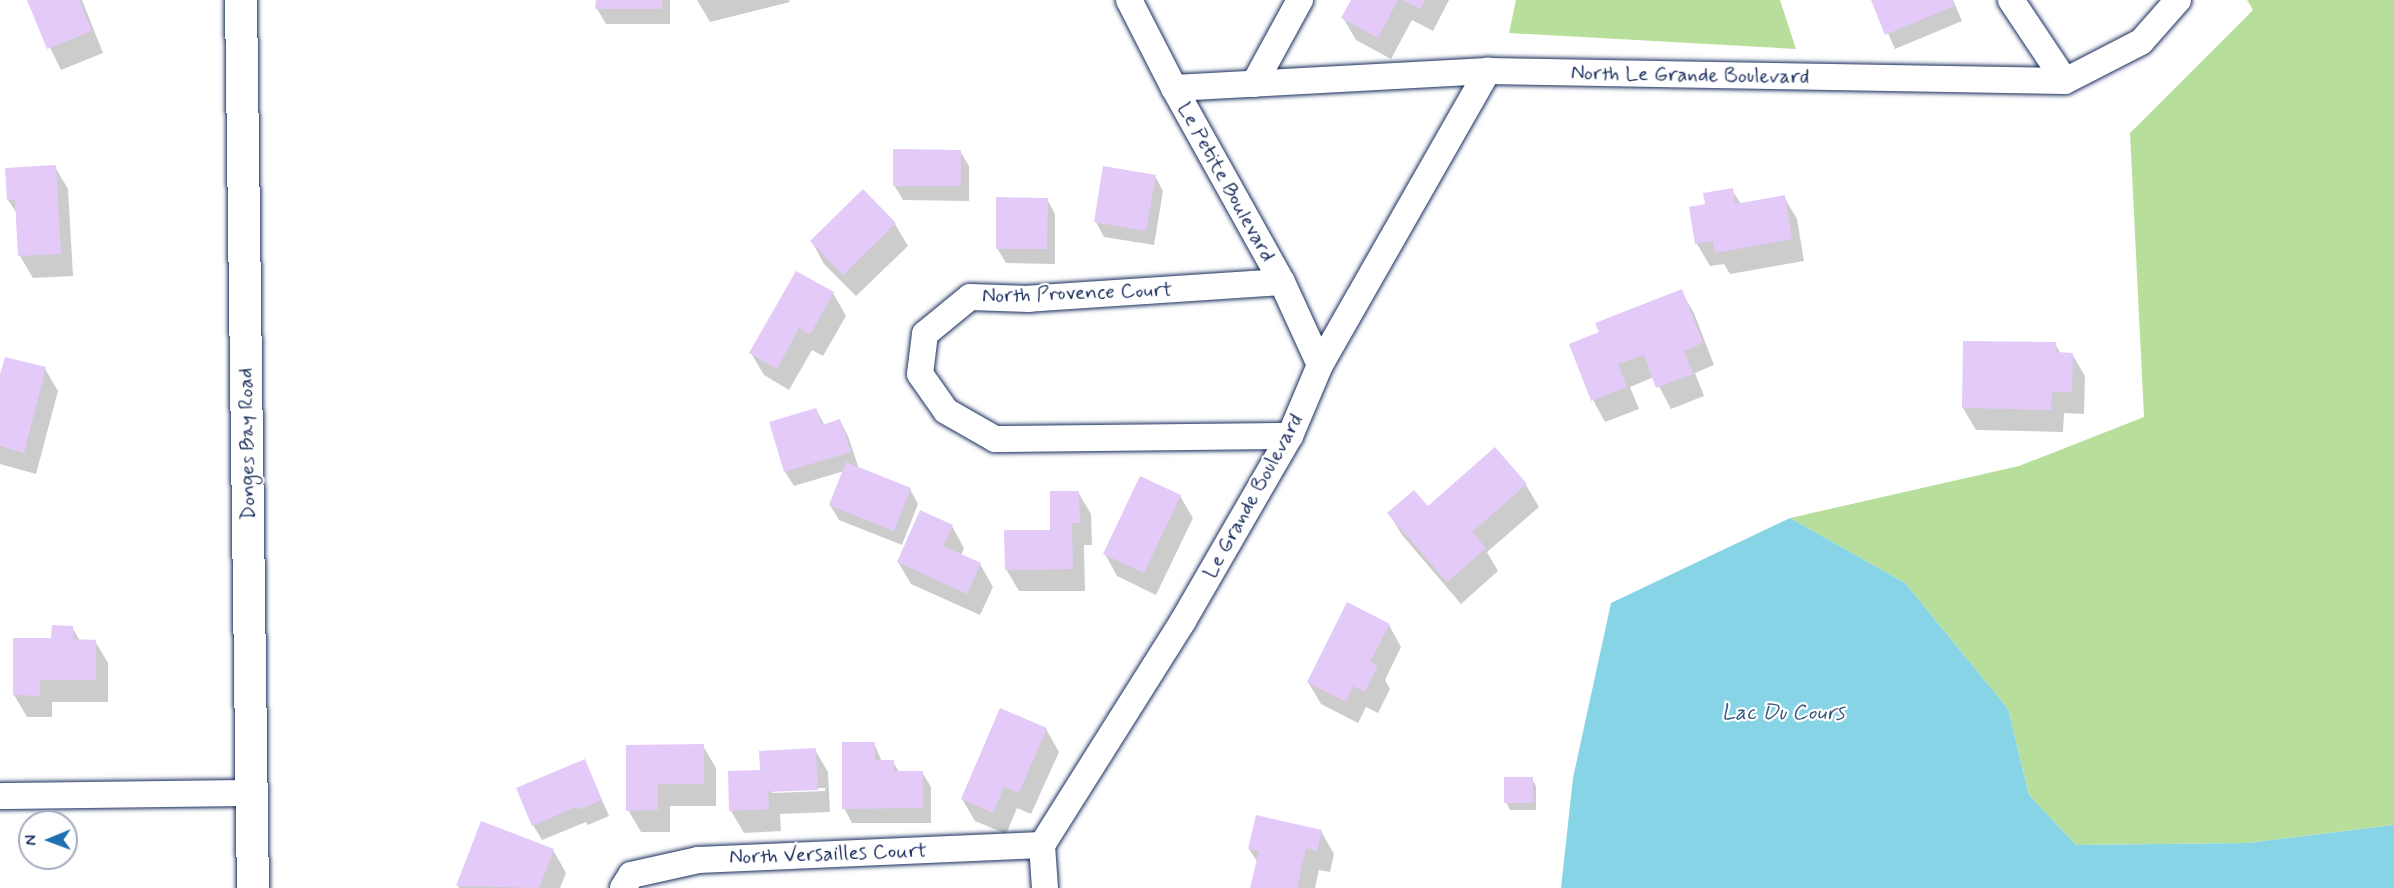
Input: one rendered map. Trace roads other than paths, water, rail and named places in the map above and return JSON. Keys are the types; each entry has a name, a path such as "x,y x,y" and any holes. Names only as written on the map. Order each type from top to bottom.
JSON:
{"street":[{"name":"Donges Bay Road","path":"241,0 253,888"},
{"name":"Le Petite Boulevard","path":"1129,0 1174,88 1282,282 1320,364"},
{"path":"1254,84 1300,0"},
{"path":"2011,0 2065,81"},
{"name":"North Le Grande Boulevard","path":"1174,88 1488,71 2065,81 2141,42 2171,3"},
{"name":"Le Grande Boulevard","path":"1042,845 1183,621 1290,436 1320,364 1488,71"},
{"name":"North Provence Court","path":"1282,282 1029,298 970,297 925,334 920,375 946,411 995,439 1290,436"},
{"path":"0,796 251,793"},
{"path":"1042,845 1045,888"},
{"name":"North Versailles Court","path":"623,888 631,875 698,860 1042,845"}],"water":[{"name":"Lac Du Cours","path":"1790,518 1905,583 2008,709 2029,795 2076,845 2247,843 2394,825 2394,888 1561,888 1573,778 1611,603"}]}
